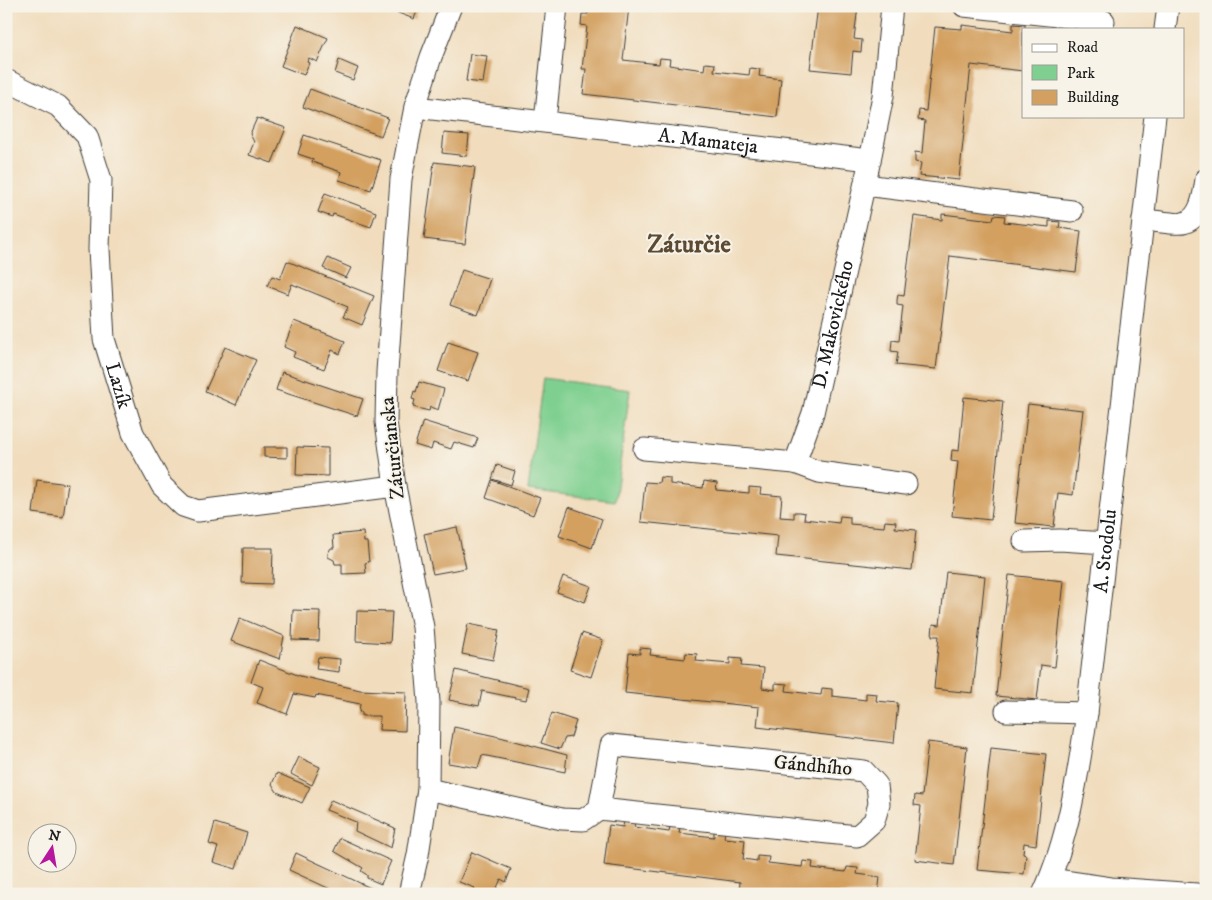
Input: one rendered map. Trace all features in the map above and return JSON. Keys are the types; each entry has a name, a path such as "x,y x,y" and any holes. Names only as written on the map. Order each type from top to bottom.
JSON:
{"street":[{"name":"Záturčianska","path":"409,894 418,855 428,789 429,702 423,627 395,486 386,422 387,372 401,179 415,107 431,57 451,6"},
{"path":"545,121 557,6"},
{"name":"D. Makovického","path":"795,463 813,413 865,185 883,96 892,6"},
{"path":"964,6 1104,21"},
{"path":"1165,28 1168,6"},
{"name":"Lazík","path":"6,80 58,106 87,136 101,180 99,249 104,339 133,433 162,486 183,506 198,511 395,486"},
{"name":"A. Mamateja","path":"415,107 870,160"},
{"name":"A. Stodolu","path":"1155,118 1087,713 1081,756 1064,836 1049,889 1111,888 1197,894"},
{"path":"1143,220 1183,223 1194,216 1203,199 1206,180"},
{"path":"865,185 1072,211"},
{"path":"644,448 795,463 819,472 906,484"},
{"path":"1024,542 1060,540 1106,543"},
{"path":"1006,710 1087,713"},
{"name":"Gándhího","path":"611,745 864,771 877,785 879,804 874,821 858,836 599,809 611,745"},
{"path":"428,789 562,818 583,820 599,809"}],"green space":[{"path":"543,378 630,390 615,501 528,490"}],"building":[{"path":"389,6 419,6 414,19 388,9"},
{"path":"589,6 629,6 623,60 659,64 660,58 670,59 669,65 704,70 705,63 715,64 714,71 749,75 750,68 760,69 759,76 781,79 777,117 583,94 586,69 582,69 587,26 581,25 582,14 588,14"},
{"path":"818,6 858,6 854,39 862,40 861,52 853,51 851,73 810,69"},
{"path":"1013,24 1025,25 1025,28 1022,28 1022,71 971,65 959,180 919,176 921,163 915,162 915,152 922,153 925,121 918,120 919,110 926,111 935,27 962,29 962,25 1013,31"},
{"path":"297,25 328,38 317,62 309,58 304,75 281,66"},
{"path":"470,54 487,56 483,83 466,81"},
{"path":"339,60 358,68 353,80 335,73"},
{"path":"310,89 388,118 381,136 303,107"},
{"path":"257,118 286,128 272,163 249,155 254,142 250,134"},
{"path":"444,133 469,135 467,156 442,153"},
{"path":"304,135 381,160 371,190 339,180 341,172 312,162 313,159 298,154"},
{"path":"434,162 475,167 465,244 424,239"},
{"path":"325,193 376,212 371,227 333,214 332,217 318,212"},
{"path":"942,214 993,220 994,215 1005,216 1004,222 1049,227 1049,221 1060,222 1059,228 1081,231 1076,272 950,256 936,369 896,365 898,352 891,351 892,340 899,341 903,306 897,305 897,300 898,295 904,296 914,216 942,220"},
{"path":"328,258 351,268 346,278 323,268"},
{"path":"287,261 374,296 362,325 343,317 348,307 292,284 288,294 267,286 272,276 280,279"},
{"path":"462,270 490,279 478,315 450,305"},
{"path":"294,321 345,341 340,354 332,350 324,369 293,357 295,352 284,347"},
{"path":"448,342 478,352 468,381 438,371"},
{"path":"225,347 256,360 236,405 205,391"},
{"path":"282,372 363,399 357,416 276,390"},
{"path":"419,382 444,389 438,410 430,407 429,411 413,407 415,400 412,399"},
{"path":"964,397 1003,401 991,520 952,516 958,462 951,461 952,450 959,451"},
{"path":"1028,404 1083,410 1073,495 1058,493 1054,527 1015,523"},
{"path":"423,421 478,438 474,448 454,442 451,449 433,443 431,450 415,445"},
{"path":"264,447 287,447 287,458 264,457"},
{"path":"297,447 328,448 328,476 296,475"},
{"path":"497,465 515,471 511,485 492,479"},
{"path":"660,477 670,478 670,484 703,488 704,481 717,483 716,490 749,493 749,487 761,488 760,494 782,496 780,517 794,518 794,512 800,512 805,513 804,519 839,523 840,516 850,517 850,524 884,527 885,521 896,522 895,528 916,530 912,570 776,556 778,536 641,522 645,482 659,483"},
{"path":"37,480 68,484 63,517 33,513"},
{"path":"492,480 540,498 533,515 486,498"},
{"path":"569,507 602,519 592,548 559,536"},
{"path":"457,527 466,568 433,574 424,534"},
{"path":"363,532 364,542 367,542 369,562 365,563 366,573 342,574 342,564 335,564 334,560 328,557 331,548 334,548 333,535"},
{"path":"243,548 273,548 272,584 242,583"},
{"path":"946,572 985,576 973,693 934,689 939,636 932,636 933,624 940,625"},
{"path":"1009,575 1064,581 1055,667 1041,665 1037,700 996,696"},
{"path":"563,576 591,586 585,602 557,592"},
{"path":"293,610 320,611 319,641 292,640"},
{"path":"357,611 392,612 390,643 356,641"},
{"path":"240,618 284,636 280,659 231,641"},
{"path":"468,624 499,630 493,660 462,654"},
{"path":"582,633 603,640 591,677 570,670"},
{"path":"640,648 651,649 650,655 685,659 686,653 697,654 696,661 730,664 730,658 742,659 741,666 764,668 762,688 775,690 775,683 787,684 786,691 821,695 822,688 832,689 832,696 866,700 866,693 877,694 876,701 898,703 894,743 757,727 759,707 625,693 629,653 640,654"},
{"path":"318,657 340,659 339,672 316,669"},
{"path":"259,660 300,676 360,690 406,692 405,731 379,730 380,716 362,716 362,712 359,712 360,704 316,695 315,698 294,694 287,714 257,703 263,687 251,682"},
{"path":"456,670 529,688 526,700 482,691 479,706 449,700"},
{"path":"552,713 576,721 571,737 565,738 560,749 541,743"},
{"path":"454,727 567,755 565,772 482,755 478,768 448,763"},
{"path":"928,742 967,747 954,865 915,860 921,806 914,805 915,795 922,796"},
{"path":"991,748 1046,754 1036,845 1024,843 1023,854 1026,855 1024,874 977,870"},
{"path":"299,757 320,767 312,785 291,774"},
{"path":"277,773 310,787 302,803 277,792 272,784"},
{"path":"331,800 395,828 391,848 355,831 356,822 326,810"},
{"path":"624,821 635,822 634,827 669,832 670,826 680,827 679,833 714,837 714,831 725,832 724,838 745,840 743,859 757,861 757,856 769,857 768,863 802,867 803,861 813,862 812,868 846,872 847,867 858,868 857,874 880,877 878,894 739,894 740,882 604,865 609,825 623,827"},
{"path":"215,823 247,833 236,869 213,862 218,847 209,844"},
{"path":"340,838 391,861 381,884 367,878 367,875 361,871 363,868 334,851"},
{"path":"472,852 511,869 506,882 501,879 494,894 472,894 475,888 459,882"},
{"path":"296,853 379,892 378,894 341,894 289,870"}],"district":[{"name":"Záturčie","path":"689,244"}]}
